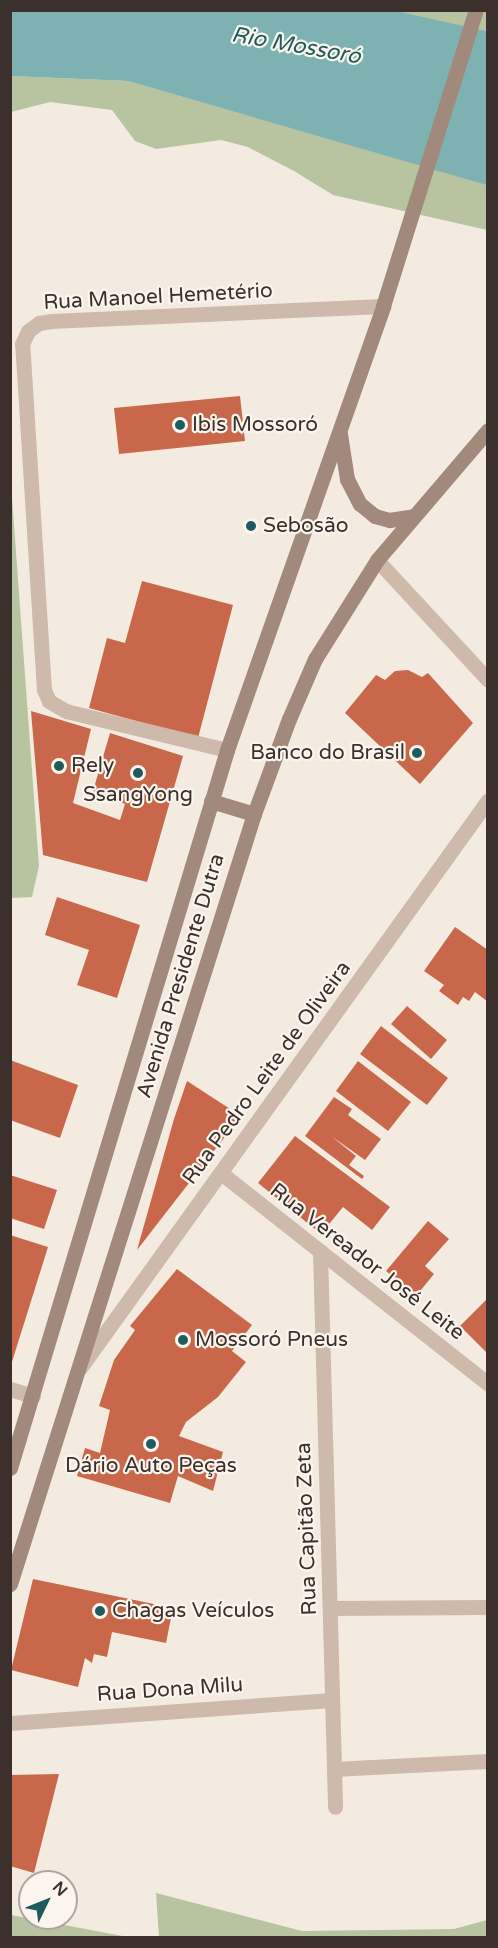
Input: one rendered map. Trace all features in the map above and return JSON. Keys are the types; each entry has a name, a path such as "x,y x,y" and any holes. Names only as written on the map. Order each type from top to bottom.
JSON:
{"main road":[{"name":"Avenida Presidente Dutra","path":"10,1468 227,750 383,306 476,10"},
{"path":"340,428 347,479 360,504 375,516 389,520 414,516"},
{"name":"Avenida Presidente Dutra","path":"10,1584 17,1545 80,1368 254,814 315,658 377,560 488,430"},
{"path":"211,801 254,814"}],"street":[{"name":"Rua Manoel Hemetério","path":"227,750 66,711 49,701 44,690 22,344 28,331 39,323 51,321 383,306"},
{"path":"377,560 488,680"},
{"name":"Rua Pedro Leite de Oliveira","path":"80,1368 488,800"},
{"name":"Rua Vereador José Leite","path":"221,1173 488,1384"},
{"name":"Rua Capitão Zeta","path":"320,1251 335,1807"},
{"path":"10,1389 33,1396"},
{"path":"330,1608 488,1607"},
{"name":"Rua Dona Milu","path":"10,1723 332,1700"},
{"path":"334,1769 488,1761"}],"green space":[{"path":"391,11 487,11 487,31"},
{"path":"11,76 128,81 484,183 487,185 487,230 333,195 248,147 221,140 156,149 135,141 112,110 50,102 11,112"},
{"path":"10,470 39,866 32,897 11,898"},
{"path":"156,1893 302,1931 454,1929 487,1920 487,1937 159,1937"},
{"path":"11,1915 18,1916 18,1930 78,1930 78,1928 128,1937 11,1937"}],"water":[{"name":"Rio Mossoró","path":"391,10 487,31 487,185 128,81 11,76 11,11"}],"building":[{"name":"Ibis Mossoró","path":"240,396 245,441 119,454 114,408"},
{"path":"142,581 233,605 198,738 89,708 107,638 125,643"},
{"name":"Banco do Brasil","path":"408,670 422,677 428,673 473,723 420,784 345,713 376,675 385,680 395,671"},
{"name":"Rely","path":"31,711 91,729 73,803 120,820 125,804 93,791 110,733 183,756 147,882 43,855"},
{"path":"57,897 140,925 117,998 77,985 89,950 45,935"},
{"path":"455,927 488,950 488,1002 475,992 469,1001 463,997 458,1005 439,991 444,985 424,971"},
{"path":"407,1006 447,1040 431,1059 391,1024"},
{"path":"381,1026 448,1078 427,1105 360,1054"},
{"path":"10,1060 78,1085 60,1138 10,1120"},
{"path":"358,1061 411,1102 388,1131 336,1091"},
{"path":"187,1081 241,1116 137,1250 174,1119"},
{"path":"334,1097 352,1109 348,1115 381,1139 365,1160 331,1136 356,1156 349,1165 364,1176 362,1179 305,1136"},
{"path":"295,1136 390,1207 372,1230 343,1207 321,1234 258,1183"},
{"path":"10,1175 57,1190 44,1229 10,1218"},
{"path":"428,1221 449,1239 425,1266 434,1274 416,1296 386,1271"},
{"path":"10,1235 48,1247 11,1365 10,1365"},
{"path":"177,1269 252,1325 232,1351 246,1362 218,1397 186,1422 179,1436 223,1452 213,1491 178,1476 170,1503 77,1476 85,1448 100,1453 110,1410 99,1406 114,1360 135,1330 130,1326"},
{"path":"488,1298 488,1350 486,1352 460,1326"},
{"path":"33,1579 173,1608 166,1643 112,1632 107,1657 94,1654 92,1663 85,1658 78,1687 11,1670"},
{"path":"59,1774 35,1870 10,1866 10,1775"}],"place":[{"name":"Ibis Mossoró","path":"180,425"},
{"name":"Sebosão","path":"251,526"},
{"name":"Banco do Brasil","path":"417,753"},
{"name":"Rely","path":"59,766"},
{"name":"SsangYong","path":"138,773"},
{"name":"Mossoró Pneus","path":"183,1340"},
{"name":"Dário Auto Peças","path":"151,1444"},
{"name":"Chagas Veículos","path":"100,1611"}]}
